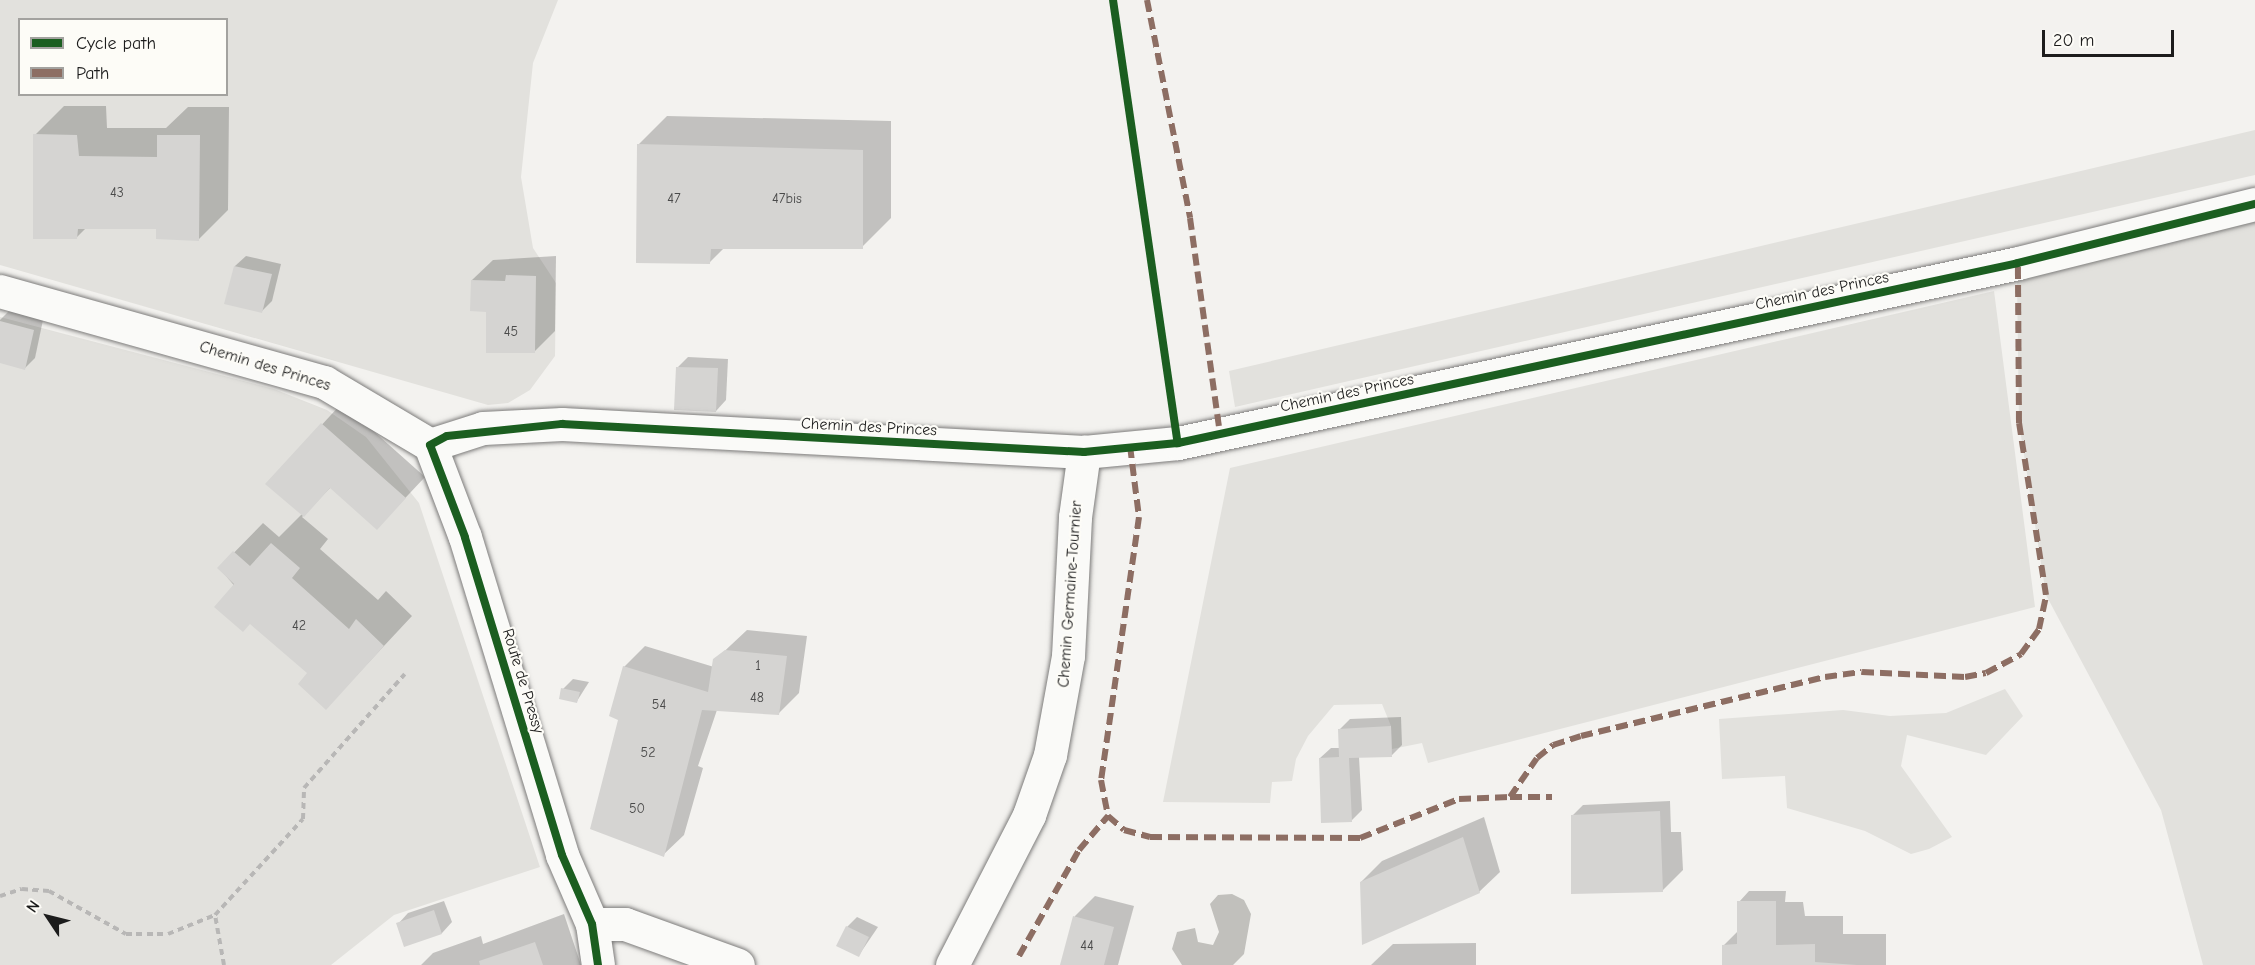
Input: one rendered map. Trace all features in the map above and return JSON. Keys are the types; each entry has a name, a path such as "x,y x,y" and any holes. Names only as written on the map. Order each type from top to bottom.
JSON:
{"street":[{"name":"Chemin des Princes","path":"0,291 324,382 430,445 483,428 562,424 1084,452 1178,442 2018,263 2255,204"},
{"name":"Route de Pressy","path":"430,445 465,537 562,855 592,924 598,965"},
{"name":"Chemin Germaine-Tournier","path":"952,965 1029,815 1050,755 1068,656 1075,517 1084,452"},
{"path":"592,924 625,924 738,965"}],"path":[{"path":"0,896 22,889 49,891 126,934 168,934 215,915 303,819 304,788 405,674"},
{"path":"215,915 224,965"}],"shaded area":[{"path":"0,0 558,0 533,63 521,177 533,248 556,283 555,356 530,390 508,403 488,405 0,265"},
{"path":"2255,130 2255,175 1235,407 1229,371"},
{"path":"2255,220 2255,965 2203,965 2161,810 2046,595 2019,423 2017,280"},
{"path":"1994,291 2035,607 1428,763 1422,743 1392,749 1391,726 1382,704 1334,705 1308,736 1296,759 1292,781 1272,782 1270,803 1163,802 1230,468"},
{"path":"0,317 274,389 327,410 366,437 419,503 540,867 394,915 331,965 0,965"},
{"path":"2005,689 2023,716 1986,755 1907,735 1901,766 1952,837 1929,849 1911,854 1865,831 1787,808 1785,776 1722,779 1719,719 1843,710 1890,716 1946,713"},
{"path":"1232,894 1244,900 1251,914 1244,954 1233,965 1182,965 1172,949 1177,932 1195,928 1198,942 1213,945 1219,932 1210,904 1218,895"}],"building":[{"path":"33,134 77,135 79,156 157,157 157,135 200,135 199,241 156,239 156,229 78,229 77,239 33,239"},
{"path":"637,144 863,150 863,249 711,249 710,264 636,263"},
{"path":"234,266 272,274 262,313 224,304"},
{"path":"506,275 536,276 535,353 486,353 486,312 470,311 471,280 505,281"},
{"path":"0,321 34,330 25,370 0,363"},
{"path":"676,367 718,368 716,412 674,410"},
{"path":"321,423 406,498 377,530 330,488 304,517 265,484"},
{"path":"271,543 300,568 292,578 349,629 356,619 384,646 326,710 298,684 307,673 250,624 243,632 214,607 234,584 217,568 233,551 250,566"},
{"path":"725,650 787,656 779,715 702,710 664,857 590,829 618,720 609,716 623,666 708,692 713,659"},
{"path":"561,688 580,692 577,703 559,699"},
{"path":"1391,726 1392,757 1349,758 1352,822 1321,823 1319,758 1339,757 1338,729"},
{"path":"1660,811 1663,892 1571,894 1571,815"},
{"path":"1463,837 1480,893 1362,945 1360,882"},
{"path":"1737,901 1776,901 1776,945 1815,944 1815,962 1857,965 1722,965 1722,945 1737,944"},
{"path":"434,910 442,934 404,947 396,923"},
{"path":"1073,916 1114,927 1104,965 1060,965"},
{"path":"846,926 869,937 859,957 836,946"},
{"path":"535,942 543,965 480,965 479,961"}],"marked path":[{"path":"1147,0 1190,218 1220,433"},
{"path":"1130,446 1139,517 1101,780 1108,816 1124,830 1150,837 1360,838 1459,799 1510,797 1537,758 1553,745 1581,736 1825,677 1862,672 1965,677 1986,673 2021,654 2039,629 2046,595 2019,423 2018,263"},
{"path":"1510,797 1552,797"},
{"path":"1019,956 1079,850 1108,816"}],"cycle path":[{"path":"1113,0 1178,443"},
{"path":"598,965 592,924 562,855 465,537 430,445 447,436 562,424 1084,452 1178,443 2018,263 2255,204"}]}
